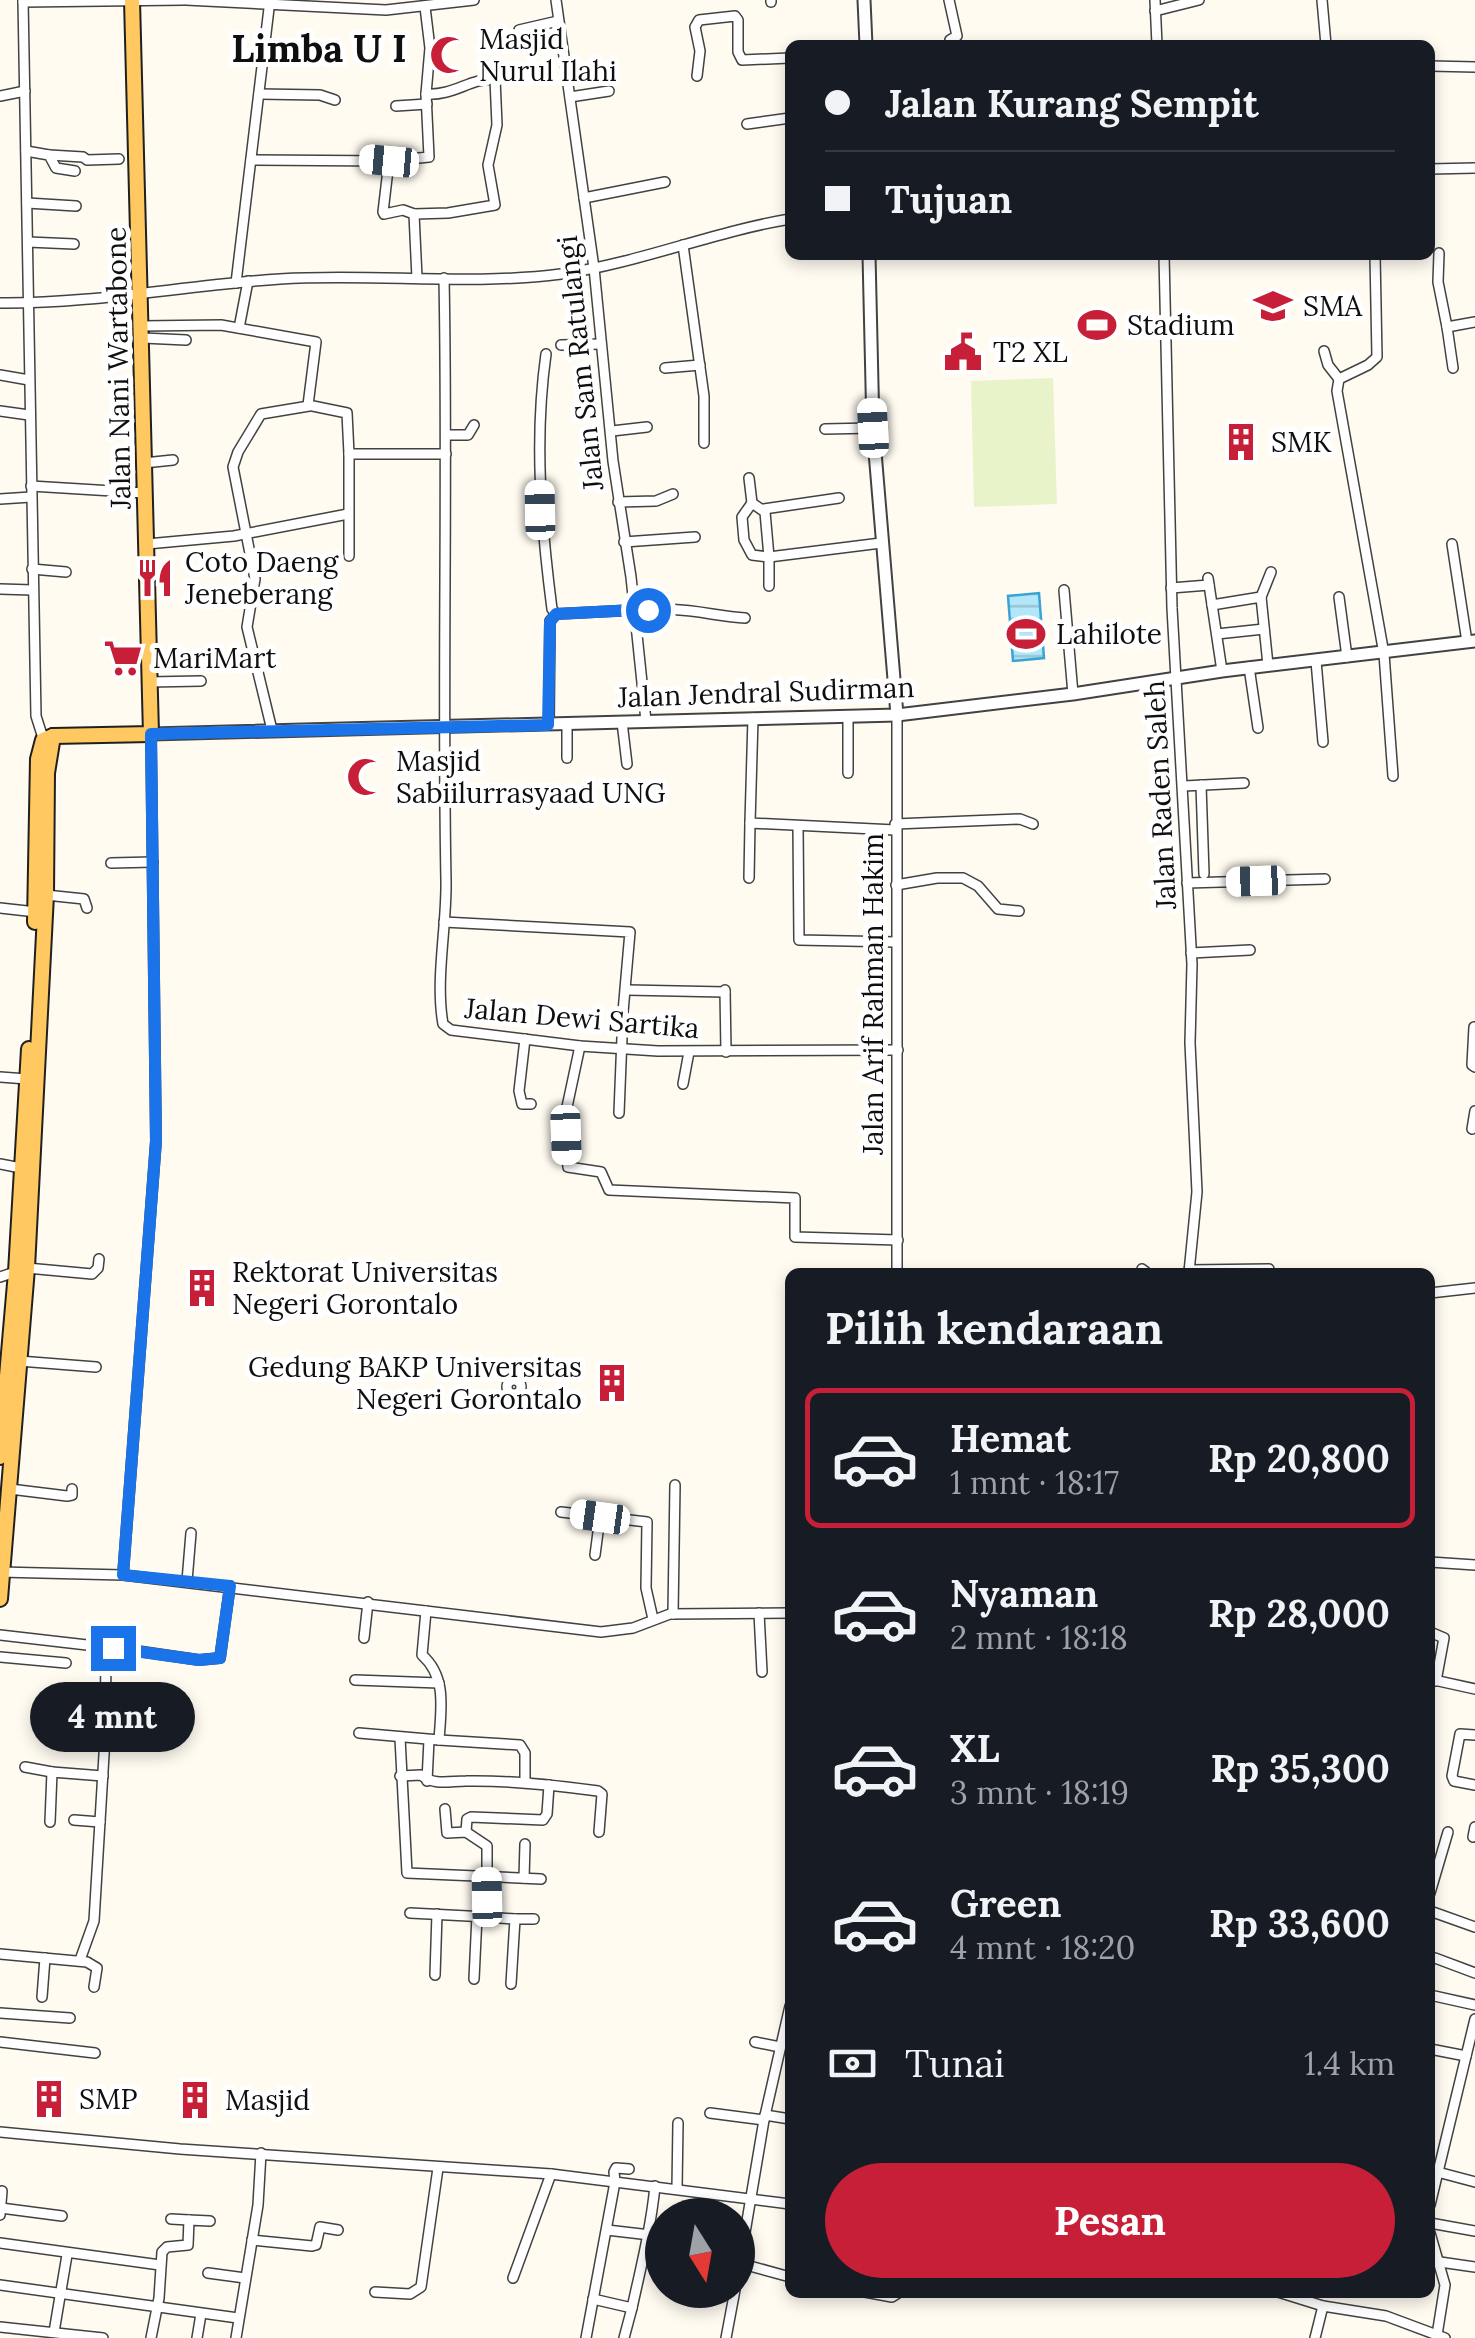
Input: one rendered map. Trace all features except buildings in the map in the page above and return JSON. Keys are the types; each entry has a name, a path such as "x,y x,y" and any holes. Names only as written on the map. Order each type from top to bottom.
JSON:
{"main road":[{"name":"Jalan Nani Wartabone","path":"132,0 151,734"},
{"name":"Jalan Jendral Sudirman","path":"49,741 151,734"},
{"path":"0,1457 22,1270 21,1168 39,917 46,895 49,741"},
{"path":"0,1598 19,1361 39,917 37,773 49,741"}],"street":[{"path":"49,741 36,716 23,1 270,1 425,7 474,0"},
{"name":"Jalan Sam Ratulangi","path":"556,0 594,268 646,721"},
{"path":"864,0 866,40"},
{"path":"950,0 957,36 950,40"},
{"path":"1157,40 1155,5 1199,0"},
{"path":"1322,0 1326,40"},
{"path":"239,328 250,160 270,1"},
{"path":"250,160 389,161 430,157 426,99 430,58 425,7"},
{"path":"697,76 700,50 695,27 699,20 737,18 738,52 742,60 785,58"},
{"path":"518,30 558,21"},
{"path":"1435,66 1475,67"},
{"path":"389,161 383,212 448,213 495,205 488,165 497,125 495,79 396,106"},
{"path":"0,96 24,91"},
{"path":"570,97 610,91"},
{"path":"259,94 320,95 335,100"},
{"path":"748,124 785,119"},
{"path":"26,152 86,160 120,159"},
{"path":"49,155 56,168 75,171"},
{"path":"1435,170 1475,168"},
{"path":"584,198 665,182"},
{"path":"27,202 76,206"},
{"path":"414,214 417,278"},
{"path":"0,302 141,294 285,278 521,278 594,268 742,227 785,221"},
{"path":"28,242 74,244"},
{"path":"683,245 705,406 704,442"},
{"path":"1440,253 1438,282 1453,368"},
{"path":"869,260 873,428 897,716"},
{"name":"Jalan Raden Saleh","path":"1164,260 1172,588 1192,953 1190,1043 1197,1192 1189,1268"},
{"path":"1339,379 1377,357 1374,260"},
{"name":"Jalan Dewi Sartika","path":"444,278 447,435 443,1024 450,1030 580,1046 689,1052 898,1050"},
{"path":"1448,327 1475,322"},
{"path":"142,332 185,324 239,328 316,342 309,406"},
{"path":"142,332 186,340"},
{"path":"561,345 601,344"},
{"path":"1324,351 1328,366 1339,379 1337,391 1384,654 1392,776"},
{"path":"546,354 538,422 540,510 552,609 556,614"},
{"path":"665,368 700,364"},
{"path":"0,375 29,380"},
{"path":"272,730 247,627 255,578 234,466 261,414 309,406 347,413 349,556"},
{"path":"0,410 29,415"},
{"path":"447,435 468,435 474,425"},
{"path":"612,430 646,427"},
{"path":"825,429 873,428"},
{"path":"349,454 446,454"},
{"path":"144,463 173,460"},
{"path":"749,478 752,503 742,517 744,540 752,554 769,557 881,543"},
{"path":"0,499 31,492 145,493"},
{"path":"618,502 656,501 673,494"},
{"path":"752,503 764,508 839,498"},
{"path":"764,508 769,586"},
{"path":"147,544 248,533 348,514"},
{"path":"624,542 695,537"},
{"path":"1452,544 1471,641"},
{"path":"32,569 66,572"},
{"path":"1268,666 1260,598 1271,572"},
{"path":"1172,588 1208,582 1222,671"},
{"path":"0,589 33,590"},
{"path":"1064,590 1073,694"},
{"path":"1338,596 1347,657"},
{"path":"1212,605 1260,598"},
{"path":"556,614 702,610 722,617 745,618"},
{"path":"548,725 550,622 556,614"},
{"path":"1217,634 1264,629"},
{"name":"Jalan Jendral Sudirman","path":"151,734 897,716 1471,641"},
{"path":"1316,661 1323,742"},
{"path":"1249,668 1258,728"},
{"path":"149,682 201,681"},
{"path":"848,716 848,773"},
{"name":"Jalan Arif Rahman Hakim","path":"897,716 898,1268"},
{"path":"749,878 753,718"},
{"path":"622,722 627,764"},
{"path":"567,724 567,758"},
{"path":"123,1575 156,1141 151,734"},
{"path":"1184,786 1244,783"},
{"path":"1201,785 1204,874"},
{"path":"750,824 895,827 1020,819 1033,824"},
{"path":"798,827 799,940 896,942"},
{"path":"111,863 152,862"},
{"path":"896,886 958,876 978,886 998,909 1020,911"},
{"path":"1187,884 1324,879"},
{"path":"46,895 84,899 88,908"},
{"path":"0,908 39,917"},
{"path":"444,922 630,932 619,1112"},
{"path":"1192,953 1250,950"},
{"path":"627,990 725,989 726,1052"},
{"path":"1474,1027 1475,1067"},
{"path":"525,1039 519,1098 522,1104 530,1104"},
{"path":"580,1046 564,1121 568,1167 602,1172 609,1190 795,1198 795,1238 898,1240"},
{"path":"684,1084 689,1052"},
{"path":"0,1076 27,1079"},
{"path":"1472,1129 1475,1111"},
{"path":"0,1164 21,1168"},
{"path":"0,1277 22,1270 92,1274 99,1259"},
{"path":"1435,1292 1475,1288"},
{"path":"19,1361 96,1367"},
{"path":"673,1614 675,1484"},
{"path":"10,1489 67,1496 72,1489"},
{"path":"561,1512 647,1522 646,1588 653,1618"},
{"path":"595,1555 600,1517"},
{"path":"187,1581 192,1533"},
{"path":"1435,1562 1475,1565"},
{"path":"1,1572 187,1581 600,1632 632,1628 673,1614 785,1612"},
{"path":"0,1635 199,1660 220,1658 230,1586"},
{"path":"364,1638 368,1602"},
{"path":"426,1610 422,1654 432,1663 442,1701 427,1781"},
{"path":"759,1612 762,1672"},
{"path":"1435,1634 1444,1638 1435,1672"},
{"path":"80,1960 93,1931 106,1658 113,1648"},
{"path":"0,1656 66,1663"},
{"path":"355,1680 432,1686 439,1683"},
{"path":"1435,1680 1475,1689"},
{"path":"360,1733 520,1745 526,1753 525,1782"},
{"path":"1475,1735 1460,1734 1452,1776 1454,1781 1475,1785"},
{"path":"400,1738 406,1872 541,1879"},
{"path":"24,1767 103,1776"},
{"path":"50,1822 52,1772"},
{"path":"400,1776 421,1776 427,1781 525,1782 600,1792 599,1832"},
{"path":"474,1979 487,1876 485,1843 470,1838 467,1820 542,1820 547,1814 549,1785"},
{"path":"445,1809 447,1833 466,1832"},
{"path":"74,1820 100,1822"},
{"path":"1435,1876 1448,1832"},
{"path":"524,1878 525,1844"},
{"path":"410,1913 534,1919"},
{"path":"1435,1913 1475,1927"},
{"path":"435,1975 437,1914"},
{"path":"511,1984 514,1918"},
{"path":"0,1954 80,1960 97,1968 94,1987"},
{"path":"42,1997 45,1958"},
{"path":"1435,1958 1475,1973"},
{"path":"1435,1996 1475,2005"},
{"path":"0,2013 70,2018"},
{"path":"1435,2167 1475,2019"},
{"path":"750,2197 785,2027"},
{"path":"0,2042 95,2053"},
{"path":"754,2042 780,2048"},
{"path":"1435,2051 1466,2056"},
{"path":"710,2113 785,2119"},
{"path":"676,2188 678,2123"},
{"path":"0,2132 551,2174 785,2203"},
{"path":"236,2338 261,2153"},
{"path":"374,2292 410,2294 421,2287 438,2168"},
{"path":"586,2338 616,2168 629,2168"},
{"path":"1435,2171 1475,2182"},
{"path":"512,2278 551,2174"},
{"path":"654,2198 655,2186"},
{"path":"2,2191 1,2211 62,2216"},
{"path":"171,2220 210,2221"},
{"path":"151,2338 164,2248 190,2243 189,2220"},
{"path":"1435,2224 1475,2231"},
{"path":"306,2226 338,2230"},
{"path":"252,2240 315,2246 320,2228"},
{"path":"607,2230 645,2234"},
{"path":"0,2244 160,2266"},
{"path":"1297,2298 1386,2316 1441,2337 1446,2290 1435,2248"},
{"path":"54,2332 67,2255"},
{"path":"624,2338 645,2255"},
{"path":"1440,2262 1475,2267"},
{"path":"755,2268 785,2277"},
{"path":"208,2274 246,2278"},
{"path":"0,2285 238,2318"},
{"path":"594,2298 632,2308"},
{"path":"1314,2338 1323,2306"},
{"path":"726,2338 732,2308"},
{"path":"197,2338 200,2314"},
{"path":"0,2327 103,2338"}],"green space":[{"path":"1053,378 1057,504 974,507 971,381"}],"water":[{"name":"Lahilote","path":"1039,593 1044,658 1013,661 1008,596"}],"place":[{"name":"Masjid Nurul Ilahi","path":"449,55"},
{"name":"SMA","path":"1273,306"},
{"name":"Stadium","path":"1097,325"},
{"name":"T2 XL","path":"963,352"},
{"name":"SMK","path":"1241,442"},
{"name":"Coto Daeng Jeneberang","path":"155,578"},
{"name":"Lahilote","path":"1026,634"},
{"name":"MariMart","path":"123,658"},
{"name":"Masjid Sabiilurrasyaad UNG","path":"366,777"},
{"name":"Rektorat Universitas Negeri Gorontalo","path":"202,1288"},
{"name":"Gedung BAKP Universitas Negeri Gorontalo","path":"612,1383"},
{"name":"SMP","path":"49,2099"},
{"name":"Masjid","path":"195,2100"}],"district":[{"name":"Limba U I","path":"319,49"}],"route":[{"path":"113,1648 199,1660 220,1658 230,1586 123,1575 156,1141 151,734 548,725 550,622 556,614 634,610 634,615 648,610"}]}
